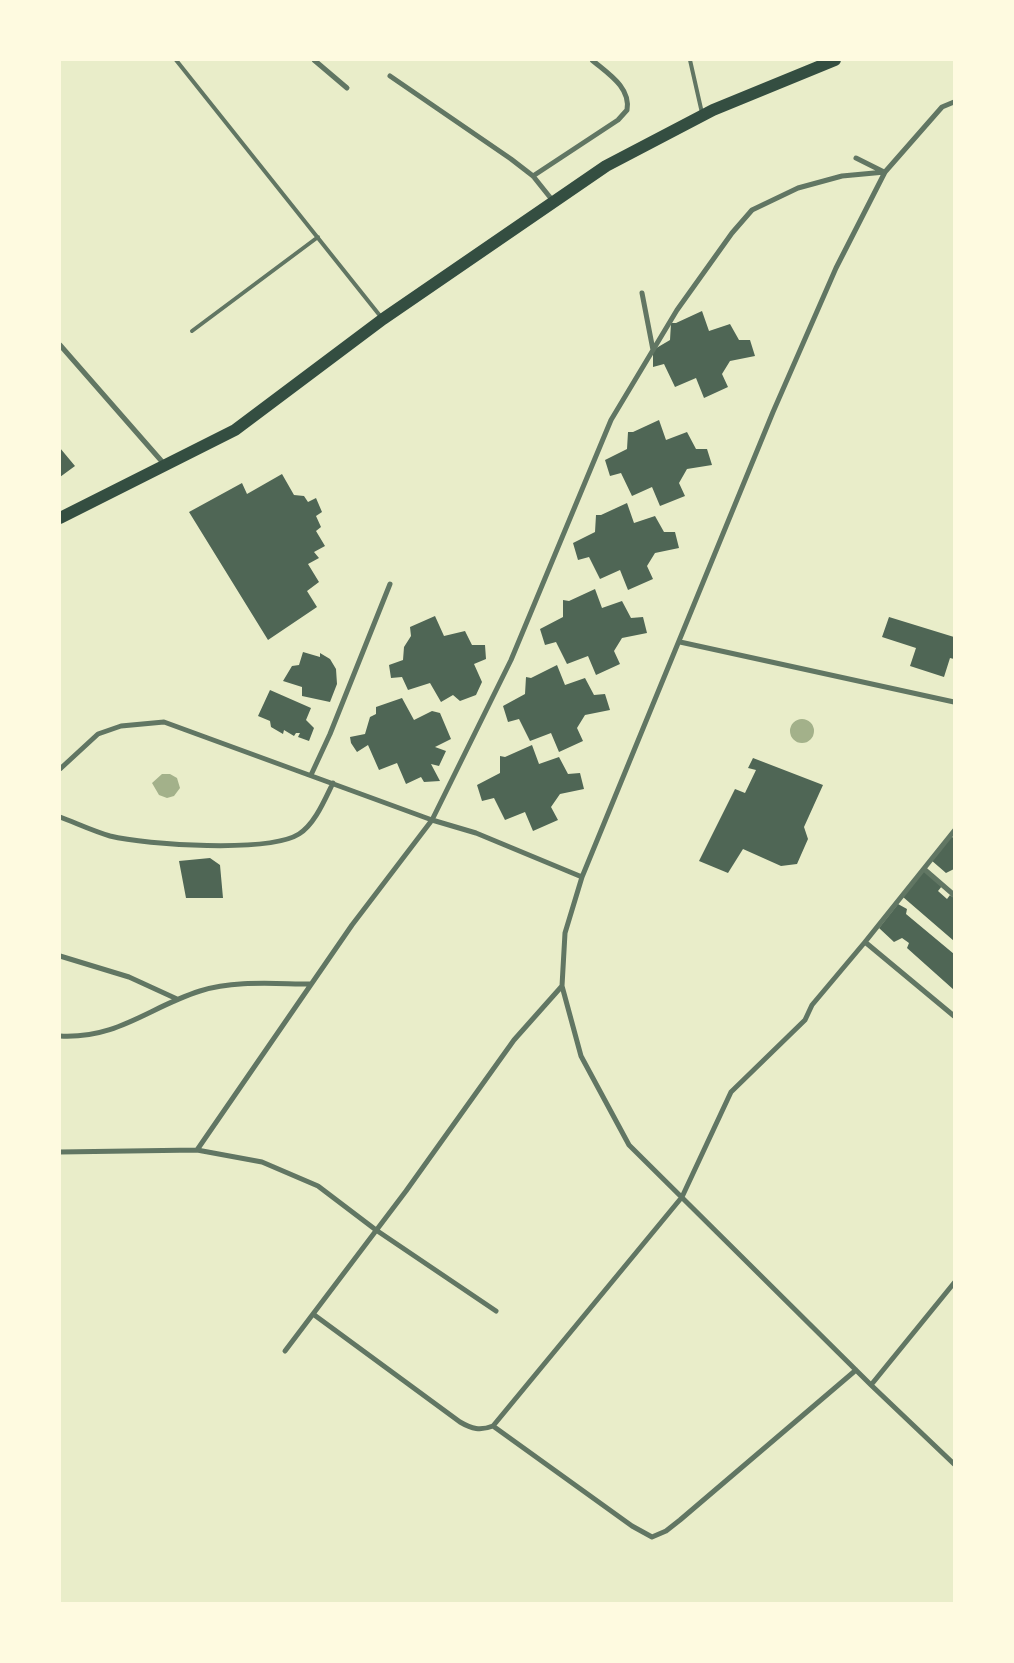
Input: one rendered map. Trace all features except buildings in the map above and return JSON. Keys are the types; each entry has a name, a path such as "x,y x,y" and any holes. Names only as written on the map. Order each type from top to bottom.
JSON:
{"main road":[{"path":"60,518 235,430 382,319 606,166 703,116 835,60"}],"street":[{"path":"314,60 347,88"},
{"path":"533,176 618,120 627,110 626,95 619,84 592,60"},
{"path":"390,76 533,176 553,202"},
{"path":"954,102 942,107 885,172 836,268 772,412 680,642 582,877 565,933 562,986 581,1056 629,1145 871,1385 954,1464"},
{"path":"856,158 885,172"},
{"path":"197,1150 311,984 432,820 511,660 611,420 677,310 732,233 752,210 798,188 842,176 885,172"},
{"path":"642,293 653,350"},
{"path":"60,345 166,465"},
{"path":"310,775 330,734 390,584"},
{"path":"680,642 954,702"},
{"path":"60,769 98,734 121,726 164,722 432,820 476,833 582,877"},
{"path":"60,817 110,836 176,846 280,842 301,833 315,815 333,783"},
{"path":"313,1314 460,1422 471,1428 483,1430 493,1426 682,1197 731,1092 805,1020 812,1005 954,831"},
{"path":"924,869 954,895"},
{"path":"865,942 954,1016"},
{"path":"60,956 129,977 177,999"},
{"path":"60,1036 91,1035 116,1029 177,999 202,990 236,985 311,984"},
{"path":"286,1351 514,1040 562,986"},
{"path":"60,1152 197,1150 262,1162 318,1186 376,1230 496,1311"},
{"path":"871,1385 954,1284"},
{"path":"493,1426 632,1526 652,1537 666,1531 680,1520 856,1370"}],"lane":[{"path":"176,60 382,319"},
{"path":"690,60 703,116"},
{"path":"192,332 318,237"}],"shaded area":[{"path":"802,719 810,723 814,731 810,739 802,743 794,739 790,731 794,723"},
{"path":"162,774 170,774 177,778 180,788 174,796 167,798 159,795 152,783"}]}
